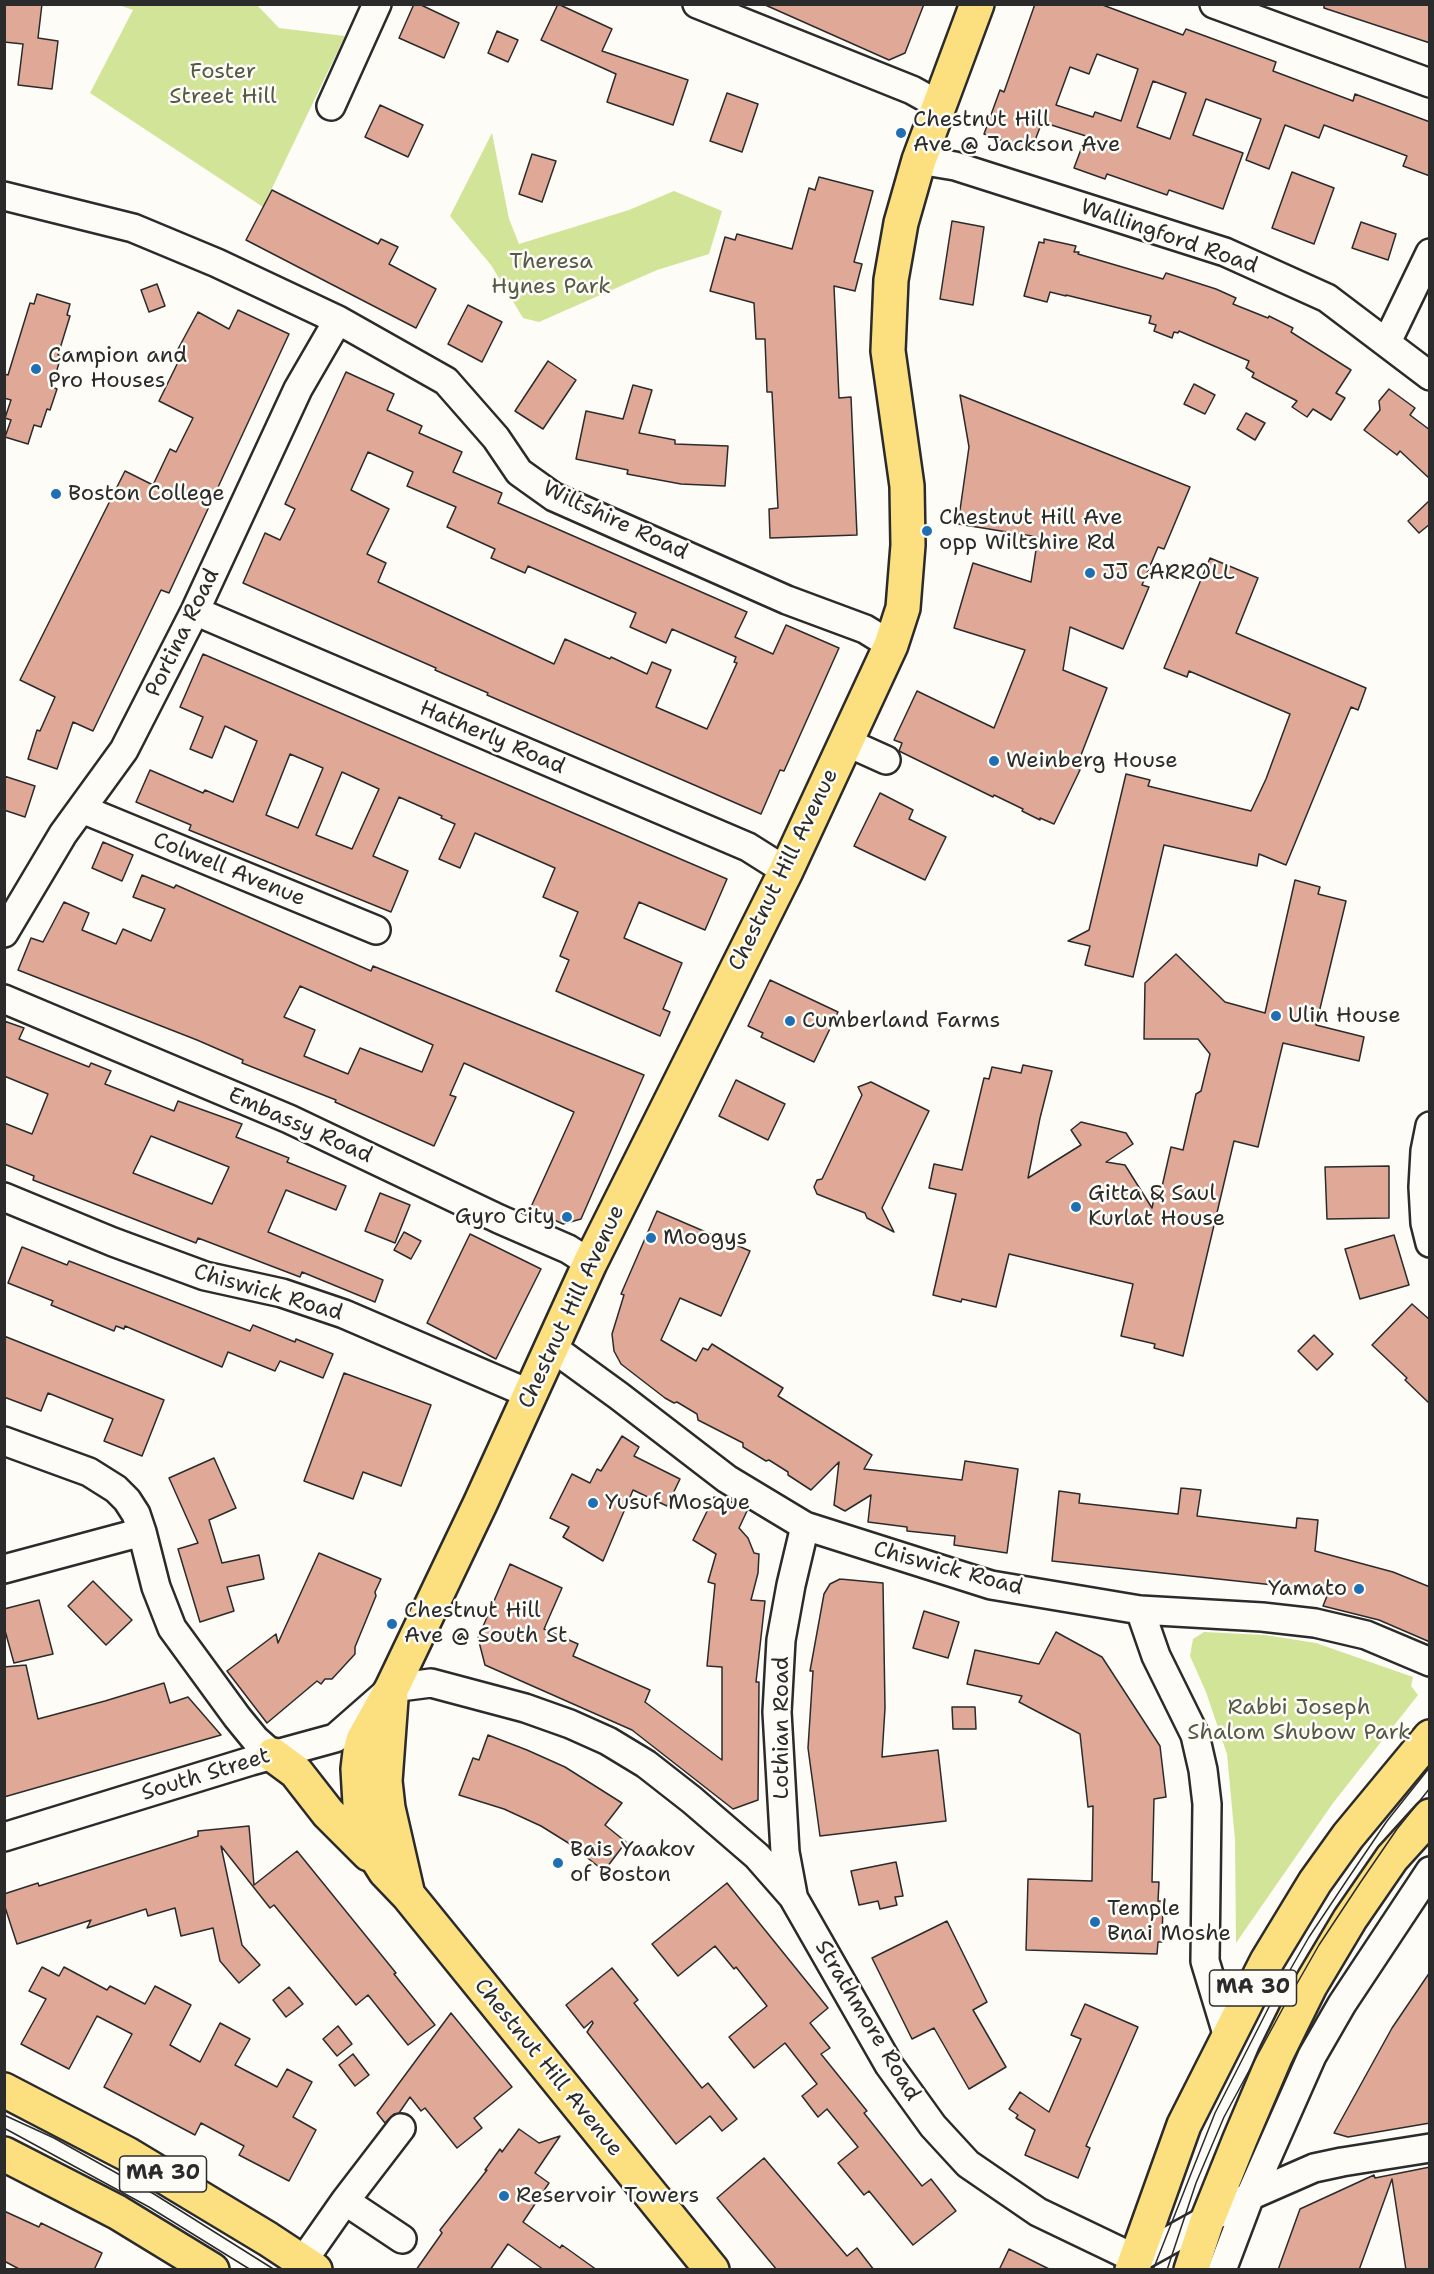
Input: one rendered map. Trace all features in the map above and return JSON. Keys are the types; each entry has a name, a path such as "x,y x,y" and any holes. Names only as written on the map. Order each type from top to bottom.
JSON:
{"main road":[{"name":"Chestnut Hill Avenue","path":"712,2270 408,1895 385,1871 373,1852 362,1821 358,1769 363,1740 392,1688 553,1348 590,1263 786,871 891,645 903,608 908,545 907,486 888,351 890,296 901,223 919,160 976,4"},
{"name":"Chestnut Hill Avenue","path":"392,1688 385,1781 388,1808 408,1895"},
{"name":"MA 30","path":"1134,2264 1184,2125 1267,1960 1315,1882 1348,1836 1430,1737"},
{"path":"273,1755 296,1772 328,1813 385,1871"},
{"name":"MA 30","path":"1191,2270 1207,2221 1275,2057 1310,1986 1350,1919 1392,1858 1430,1816"},
{"name":"MA 30","path":"4,2090 127,2154 309,2265"},
{"name":"MA 30","path":"4,2154 117,2212 212,2270"}],"street":[{"path":"331,106 377,4"},
{"path":"697,4 912,90 939,105"},
{"path":"1214,4 1430,83"},
{"name":"Wallingford Road","path":"919,160 955,166 1225,252 1327,298 1430,376"},
{"name":"Wiltshire Road","path":"4,196 133,228 217,263 338,320 446,381 496,438 519,472 554,497 787,600 865,629 891,645"},
{"path":"1387,342 1430,253"},
{"name":"Portina Road","path":"4,933 63,834 124,750 195,611 298,389 338,320"},
{"name":"Hatherly Road","path":"195,611 748,847 786,871"},
{"path":"846,742 886,760"},
{"name":"Colwell Avenue","path":"82,809 376,930"},
{"name":"Embassy Road","path":"4,999 289,1119 499,1219 568,1249 590,1263"},
{"path":"1429,1131 1423,1188 1425,1223 1430,1243"},
{"name":"Chiswick Road","path":"4,1197 113,1242 205,1276 282,1293 344,1314 530,1394"},
{"name":"Chiswick Road","path":"553,1348 727,1479 805,1526 990,1585 1140,1610 1262,1617 1315,1623 1366,1635 1430,1662"},
{"path":"4,1441 89,1472 104,1480 128,1500 142,1532 156,1587 172,1628 182,1645 237,1717 255,1739 273,1755"},
{"name":"Lothian Road","path":"793,1897 785,1852 777,1712 782,1640 791,1585 805,1526"},
{"path":"4,1569 142,1532"},
{"path":"1140,1610 1156,1656 1195,1735 1203,1770 1207,1823 1204,1948 1209,1975 1228,2037"},
{"name":"Strathmore Road","path":"392,1688 431,1683 525,1708 608,1741 646,1764 692,1800 756,1856 793,1897 889,2065 933,2126 968,2164 1038,2212 1134,2264"},
{"name":"South Street","path":"4,1837 334,1738 392,1688"},
{"path":"1222,2270 1250,2196 1312,2056 1342,2004 1430,1871"},
{"path":"309,2265 345,2201 401,2128"},
{"path":"1134,2264 1250,2196 1314,2168 1430,2148"},
{"path":"345,2201 402,2239"}],"green space":[{"name":"Foster Street Hill","path":"119,5 257,5 279,28 345,36 263,207 90,93 133,10"},
{"name":"Theresa Hynes Park","path":"492,133 509,219 519,244 629,210 674,191 722,211 709,254 657,270 539,322 523,318 491,265 450,216"},
{"name":"Rabbi Joseph Shalom Shubow Park","path":"1204,1632 1265,1635 1316,1643 1413,1677 1411,1686 1418,1695 1333,1803 1236,1943 1235,1840 1227,1754 1206,1692 1190,1656 1193,1639"}],"building":[{"path":"4,4 42,4 38,38 58,41 52,89 18,85 23,44 4,42"},
{"path":"414,4 419,4 459,23 444,58 399,38"},
{"path":"558,4 612,29 602,51 688,80 673,125 607,102 616,74 541,40"},
{"path":"763,4 924,4 905,53 889,60"},
{"path":"1035,4 1100,4 1183,35 1186,29 1276,62 1273,71 1353,101 1355,94 1430,122 1430,176 1403,166 1407,156 1324,125 1319,138 1285,125 1269,169 1246,160 1261,119 1206,99 1193,135 1243,153 1223,209 1169,190 1167,195 1107,174 1105,179 1074,168 1086,136 1042,122 1031,151 984,134 1000,90 1004,92","holes":["1097,54 1138,69 1121,121 1095,112 1093,117 1056,105 1070,67 1089,74","1153,81 1186,93 1170,139 1137,127"]},
{"path":"1324,4 1430,4 1430,43 1324,8"},
{"path":"497,31 518,40 508,62 488,53"},
{"path":"727,93 758,104 742,152 710,141"},
{"path":"380,105 423,125 408,157 365,137"},
{"path":"532,154 556,161 542,202 519,194"},
{"path":"1292,172 1334,188 1314,244 1272,228"},
{"path":"819,177 873,191 854,262 862,264 855,291 834,286 839,398 851,397 857,535 770,538 769,509 778,508 772,392 767,392 765,339 756,339 754,303 710,291 725,237 735,240 737,234 792,249 809,188 815,190"},
{"path":"272,190 378,244 381,239 398,247 389,264 436,289 416,328 246,240"},
{"path":"952,221 984,227 973,305 940,299"},
{"path":"1361,222 1396,234 1388,260 1352,248"},
{"path":"1044,239 1076,246 1074,252 1079,252 1078,254 1163,279 1166,273 1216,289 1236,298 1233,304 1268,318 1269,316 1293,328 1291,332 1351,370 1336,393 1345,398 1331,420 1313,409 1307,417 1292,407 1297,401 1252,377 1254,373 1246,368 1249,361 1179,331 1174,332 1172,338 1154,331 1156,325 1149,323 1151,316 1050,292 1047,302 1024,296 1039,242 1044,243"},
{"path":"157,284 165,306 149,312 141,290"},
{"name":"Campion and Pro Houses","path":"37,294 70,304 67,315 70,316 58,355 61,356 52,387 57,389 50,410 47,409 41,427 34,425 28,444 5,437 11,420 5,418 11,400 4,398 4,374 8,375 30,303 34,304"},
{"path":"468,305 502,322 482,362 448,344"},
{"path":"238,310 289,334 169,593 161,590 93,731 73,722 57,769 28,759 37,730 40,731 55,697 20,680 125,471 153,485 170,449 176,452 193,418 159,401 183,352 178,349 198,312 229,329"},
{"path":"548,361 576,380 543,429 515,411"},
{"path":"346,372 394,394 387,410 422,426 419,433 462,452 453,472 502,493 498,503 747,612 735,637 773,654 786,625 839,648 784,771 780,770 761,814 487,695 488,693 435,670 436,668 243,583 265,533 280,540 295,509 285,504","holes":["368,452 413,472 407,486 456,507 447,527 495,549 491,558 525,573 528,566 636,613 630,627 666,643 672,629 736,657 734,662 737,663 707,729 656,707 671,670 652,662 647,674 565,639 554,664 378,582 386,563 367,554 389,509 351,490"]},
{"path":"1194,384 1215,395 1205,414 1184,404"},
{"path":"633,385 652,390 639,433 675,440 675,444 728,446 725,486 681,484 627,474 628,470 576,459 586,411 623,419"},
{"path":"1389,389 1415,408 1410,415 1430,430 1430,479 1400,451 1397,455 1364,430 1380,410 1379,401"},
{"name":"JJ CARROLL","path":"960,395 1190,487 1164,549 1158,547 1142,585 1149,587 1123,649 1070,627 1063,670 1107,688 1076,768 1080,770 1054,824 1040,818 1040,820 1022,811 1023,809 994,795 993,797 899,751 902,743 894,740 917,691 994,728 1025,650 954,628 973,563 1031,582 1038,537 958,524 969,447"},
{"path":"1246,413 1265,423 1255,440 1237,429"},
{"path":"1430,500 1430,524 1419,533 1408,521"},
{"path":"1210,558 1258,578 1236,633 1366,688 1358,710 1351,707 1286,865 1259,854 1257,866 1164,845 1133,977 1085,965 1090,946 1068,941 1089,930 1126,774 1150,780 1148,786 1251,811 1266,779 1290,714 1189,671 1187,677 1164,668"},
{"path":"203,654 727,879 705,930 639,902 624,938 682,963 663,1009 670,1012 660,1036 556,991 569,960 560,956 578,912 543,897 555,868 475,833 460,868 439,859 455,824 441,818 442,816 399,797 373,856 408,871 391,912 189,830 191,825 136,802 150,770 203,793 205,790 233,802 257,741 225,726 212,758 190,749 203,717 180,707","holes":["290,754 323,768 298,828 266,815","342,772 379,789 352,849 316,835"]},
{"path":"4,776 35,786 25,817 4,810"},
{"path":"880,793 913,810 909,819 946,837 925,880 854,846"},
{"path":"103,842 133,855 122,881 92,868"},
{"path":"142,875 174,888 176,885 371,971 373,966 644,1075 581,1219 563,1224 530,1209 574,1112 464,1063 450,1095 456,1097 434,1146 335,1102 336,1100 242,1063 243,1060 197,1040 18,970 31,938 43,942 64,902 89,913 82,930 116,944 123,929 151,941 165,909 133,897","holes":["300,986 433,1045 422,1072 360,1048 348,1074 304,1056 315,1030 284,1017"]},
{"path":"1295,880 1320,887 1318,894 1346,901 1316,1025 1364,1037 1359,1061 1283,1043 1258,1147 1234,1141 1183,1356 1154,1348 1155,1344 1121,1336 1133,1284 1009,1254 996,1307 933,1295 956,1194 929,1188 934,1164 962,1170 984,1078 989,1079 992,1067 1021,1073 1023,1065 1052,1071 1028,1178 1081,1145 1071,1130 1081,1122 1126,1133 1133,1144 1106,1162 1125,1165 1152,1208 1157,1185 1161,1191 1171,1147 1183,1150 1196,1094 1201,1091 1210,1054 1198,1039 1144,1039 1145,983 1176,954 1225,1002 1265,1013"},
{"path":"770,980 838,1012 814,1062 761,1037 763,1033 748,1026"},
{"path":"4,1021 24,1028 19,1039 89,1067 91,1063 111,1071 105,1084 174,1111 178,1101 242,1124 236,1137 289,1158 287,1162 346,1186 336,1210 286,1190 268,1232 383,1280 375,1302 302,1272 300,1277 198,1238 196,1243 33,1180 34,1176 4,1164 4,1123 32,1134 48,1094 4,1076","holes":["151,1136 229,1167 212,1204 133,1173"]},
{"path":"736,1080 785,1104 768,1140 719,1116"},
{"path":"871,1082 929,1111 882,1208 894,1232 867,1218 865,1213 817,1194 814,1187 817,1180 822,1179 862,1095 858,1087"},
{"path":"1389,1166 1389,1218 1327,1219 1325,1167"},
{"path":"380,1193 410,1205 395,1243 365,1231"},
{"path":"657,1211 750,1251 721,1316 680,1298 661,1340 696,1361 703,1348 708,1350 712,1344 783,1388 778,1396 872,1455 864,1469 962,1480 965,1461 1018,1469 1007,1553 954,1545 955,1536 907,1531 907,1527 868,1522 871,1495 845,1511 834,1505 839,1462 811,1490 788,1475 788,1472 743,1447 743,1443 698,1420 697,1414 665,1398 621,1364 614,1351 612,1334 624,1295 621,1294"},
{"path":"404,1232 421,1241 411,1259 394,1250"},
{"path":"470,1234 541,1269 496,1359 427,1323"},
{"path":"1394,1235 1409,1285 1360,1299 1345,1249"},
{"path":"22,1247 67,1265 69,1261 250,1331 253,1325 333,1354 323,1378 280,1361 275,1371 228,1352 222,1367 125,1326 124,1329 116,1326 114,1331 51,1305 53,1301 8,1283"},
{"path":"1412,1304 1430,1320 1430,1404 1405,1380 1407,1378 1372,1345"},
{"path":"1314,1335 1333,1354 1317,1370 1298,1351"},
{"path":"4,1336 164,1400 142,1456 104,1441 113,1419 48,1393 41,1411 4,1397"},
{"path":"344,1373 431,1405 401,1486 363,1472 353,1499 304,1481"},
{"name":"Yusuf Mosque","path":"622,1436 639,1447 634,1456 680,1479 667,1506 633,1490 603,1561 563,1537 569,1527 550,1518 572,1474 590,1483 597,1469 601,1471"},
{"path":"214,1458 236,1508 209,1520 222,1563 259,1555 264,1579 227,1587 234,1611 200,1622 178,1549 198,1543 169,1478"},
{"path":"1181,1488 1201,1490 1197,1516 1296,1528 1297,1518 1318,1520 1315,1551 1393,1572 1430,1587 1430,1642 1379,1620 1323,1606 1329,1591 1052,1561 1059,1491 1080,1494 1079,1503 1178,1514"},
{"path":"714,1497 730,1501 747,1511 739,1528 748,1538 754,1553 759,1554 758,1573 751,1600 765,1601 756,1682 759,1682 758,1800 733,1809 632,1730 485,1665 478,1638 510,1564 562,1588 544,1629 578,1644 573,1656 650,1690 645,1702 722,1760 722,1667 707,1666 715,1584 708,1582 716,1554 693,1540"},
{"path":"319,1553 381,1579 375,1592 376,1596 355,1647 355,1654 332,1679 325,1679 321,1684 317,1681 267,1723 227,1671 276,1634 278,1643"},
{"path":"840,1579 883,1583 885,1708 882,1757 938,1750 946,1821 820,1836 808,1748 813,1671 810,1671 824,1594 830,1584"},
{"path":"93,1581 132,1620 106,1645 68,1606"},
{"path":"39,1600 53,1654 14,1663 4,1627 4,1609"},
{"path":"924,1611 959,1622 948,1658 913,1648"},
{"path":"1056,1632 1102,1657 1160,1746 1166,1797 1154,1799 1152,1882 1159,1882 1158,1901 1163,1901 1162,1942 1158,1942 1157,1954 1026,1950 1028,1879 1092,1881 1093,1806 1088,1807 1080,1734 1019,1702 1022,1696 967,1684 975,1650 1039,1664"},
{"path":"26,1665 38,1719 164,1683 170,1703 188,1697 221,1735 4,1797 4,1667"},
{"path":"952,1707 975,1707 976,1729 953,1729"},
{"path":"488,1735 565,1767 622,1803 605,1825 626,1842 604,1871 570,1844 541,1826 504,1809 459,1795 473,1758 479,1760"},
{"path":"249,1826 254,1885 297,1851 435,2025 408,2045 368,1995 356,2005 274,1905 270,1908 221,1846 242,1945 260,1965 239,1983 220,1961 213,1928 181,1936 175,1908 148,1916 146,1909 87,1928 91,1920 17,1944 4,1904 4,1894 38,1883 39,1886 198,1836 198,1831"},
{"path":"896,1862 903,1896 895,1897 897,1905 880,1909 878,1901 859,1905 851,1871"},
{"path":"727,1883 828,2008 810,2023 830,2048 821,2054 867,2111 864,2113 922,2186 931,2179 956,2211 913,2245 869,2191 864,2195 838,2163 858,2147 827,2109 818,2117 802,2096 817,2084 785,2043 754,2068 729,2037 767,2006 736,1967 734,1969 715,1946 678,1976 652,1944"},
{"path":"947,1921 987,2002 973,2010 1006,2067 969,2089 934,2028 912,2039 872,1958"},
{"path":"42,1967 59,1976 64,1967 107,1990 110,1986 145,2004 155,1986 191,2005 170,2045 200,2062 220,2023 250,2039 235,2065 277,2087 287,2069 312,2082 293,2117 316,2130 289,2181 239,2155 244,2146 201,2123 195,2135 104,2087 132,2034 97,2016 69,2069 21,2044 46,1999 29,1991"},
{"path":"612,1968 638,2000 634,2003 702,2088 708,2083 737,2119 722,2131 710,2116 676,2144 587,2032 592,2021 584,2028 566,2005"},
{"path":"1430,1972 1430,2123 1348,2137 1334,2133 1392,2028"},
{"path":"289,1987 303,2004 286,2017 273,2000"},
{"path":"1085,2004 1138,2027 1086,2146 1090,2148 1078,2178 1025,2155 1035,2130 1016,2118 1018,2115 1009,2109 1020,2092 1049,2112 1081,2039 1071,2035"},
{"path":"451,2013 512,2087 474,2118 482,2128 457,2148 425,2108 421,2111 410,2097 399,2113 394,2114 385,2123 377,2113"},
{"path":"338,2026 352,2044 337,2056 323,2039"},
{"path":"353,2054 369,2075 355,2086 339,2065"},
{"name":"Reservoir Towers","path":"519,2129 539,2143 560,2136 535,2173 549,2183 523,2222 560,2248 562,2245 597,2270 544,2270 508,2244 490,2270 416,2270 442,2233 440,2230 487,2170 485,2170 500,2149 502,2152"},
{"path":"764,2158 847,2256 857,2248 874,2270 777,2270 717,2198"},
{"path":"1430,2167 1430,2270 1406,2270 1392,2179 1359,2270 1278,2270 1300,2209 1374,2175 1375,2178"},
{"path":"4,2211 39,2227 41,2223 102,2253 94,2270 21,2270 4,2261"},
{"path":"1009,2249 1051,2270 999,2270"}],"tram line":[{"path":"1153,2270 1215,2113 1271,2003 1309,1937 1349,1877 1387,1821 1430,1767"},
{"path":"1167,2270 1196,2183 1224,2117 1283,2008 1319,1945 1360,1883 1397,1829 1430,1788"},
{"path":"4,2115 54,2138 154,2194 275,2270"},
{"path":"4,2128 149,2207 251,2270"}],"place":[{"name":"Chestnut Hill Ave @ Jackson Ave","path":"901,133"},
{"name":"Campion and Pro Houses","path":"36,369"},
{"name":"Boston College","path":"56,494"},
{"name":"Chestnut Hill Ave opp Wiltshire Rd","path":"927,531"},
{"name":"JJ CARROLL","path":"1090,573"},
{"name":"Weinberg House","path":"994,761"},
{"name":"Ulin House","path":"1276,1016"},
{"name":"Cumberland Farms","path":"790,1021"},
{"name":"Gitta & Saul Kurlat House","path":"1076,1207"},
{"name":"Gyro City","path":"567,1217"},
{"name":"Moogys","path":"651,1238"},
{"name":"Yusuf Mosque","path":"593,1503"},
{"name":"Yamato","path":"1359,1589"},
{"name":"Chestnut Hill Ave @ South St","path":"392,1624"},
{"name":"Bais Yaakov of Boston","path":"558,1863"},
{"name":"Temple Bnai Moshe","path":"1095,1922"},
{"name":"Reservoir Towers","path":"504,2196"}]}
